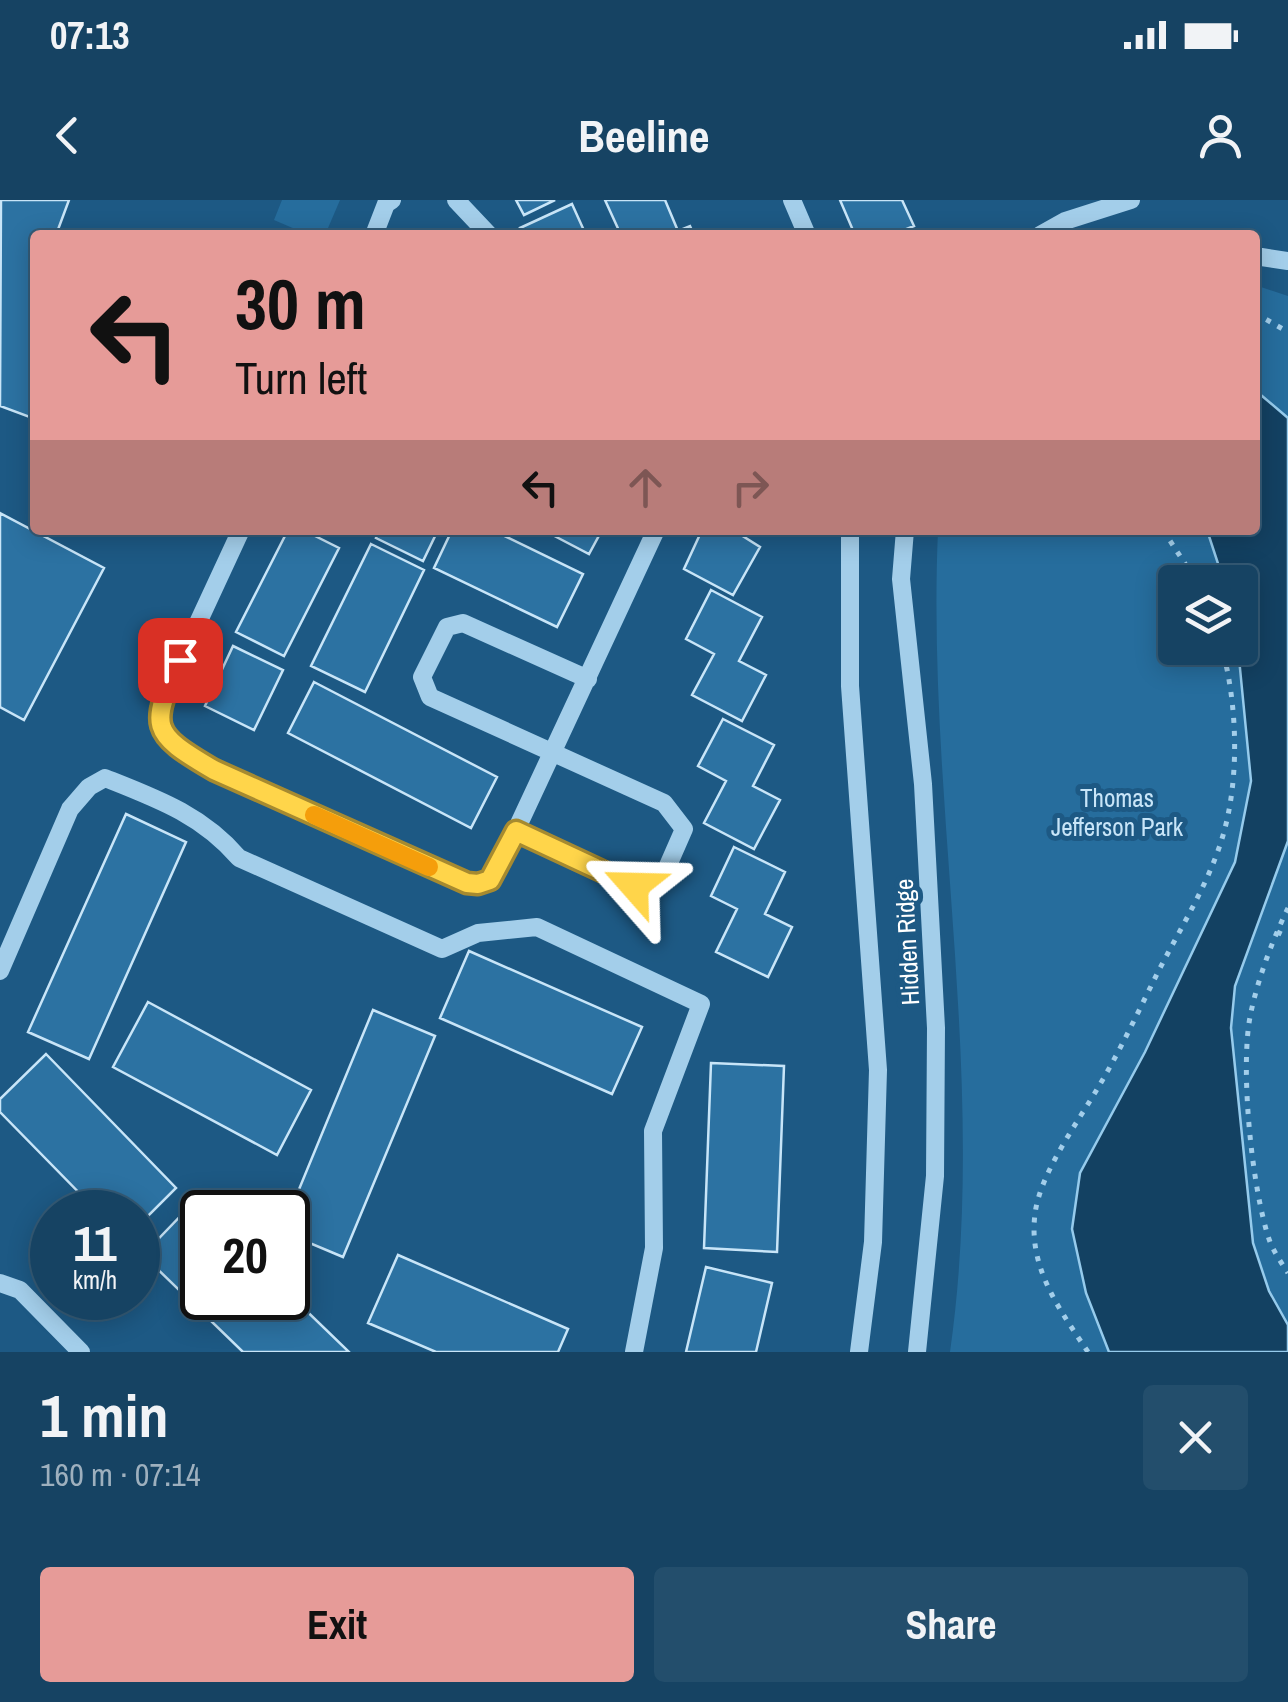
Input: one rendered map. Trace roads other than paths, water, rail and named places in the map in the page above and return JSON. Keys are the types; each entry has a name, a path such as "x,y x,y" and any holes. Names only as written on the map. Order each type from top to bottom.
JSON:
{"street":[{"path":"376,230 386,204 392,200"},
{"path":"456,200 484,230"},
{"path":"792,200 805,230"},
{"path":"1049,230 1131,200"},
{"path":"1260,257 1288,261"},
{"path":"239,535 158,709 158,721 174,747 214,770 467,883 478,884 490,880 516,831 654,535"},
{"name":"Hidden Ridge","path":"850,535 850,686 878,1070 874,1242 859,1352"},
{"name":"Hidden Ridge","path":"904,535 900,579 923,784 936,1028 935,1176 918,1352"},
{"path":"516,831 634,886 659,886 684,829 664,803 430,697 422,677 448,627 462,623 588,679"},
{"path":"0,971 70,809 89,787 106,778 168,803 217,832 239,858 442,949 478,934 537,927 700,1004 652,1131 654,1248 634,1352"},
{"path":"0,1283 20,1290 81,1352"}],"park label":[{"name":"Thomas Jefferson Park","path":"1117,812"}]}
